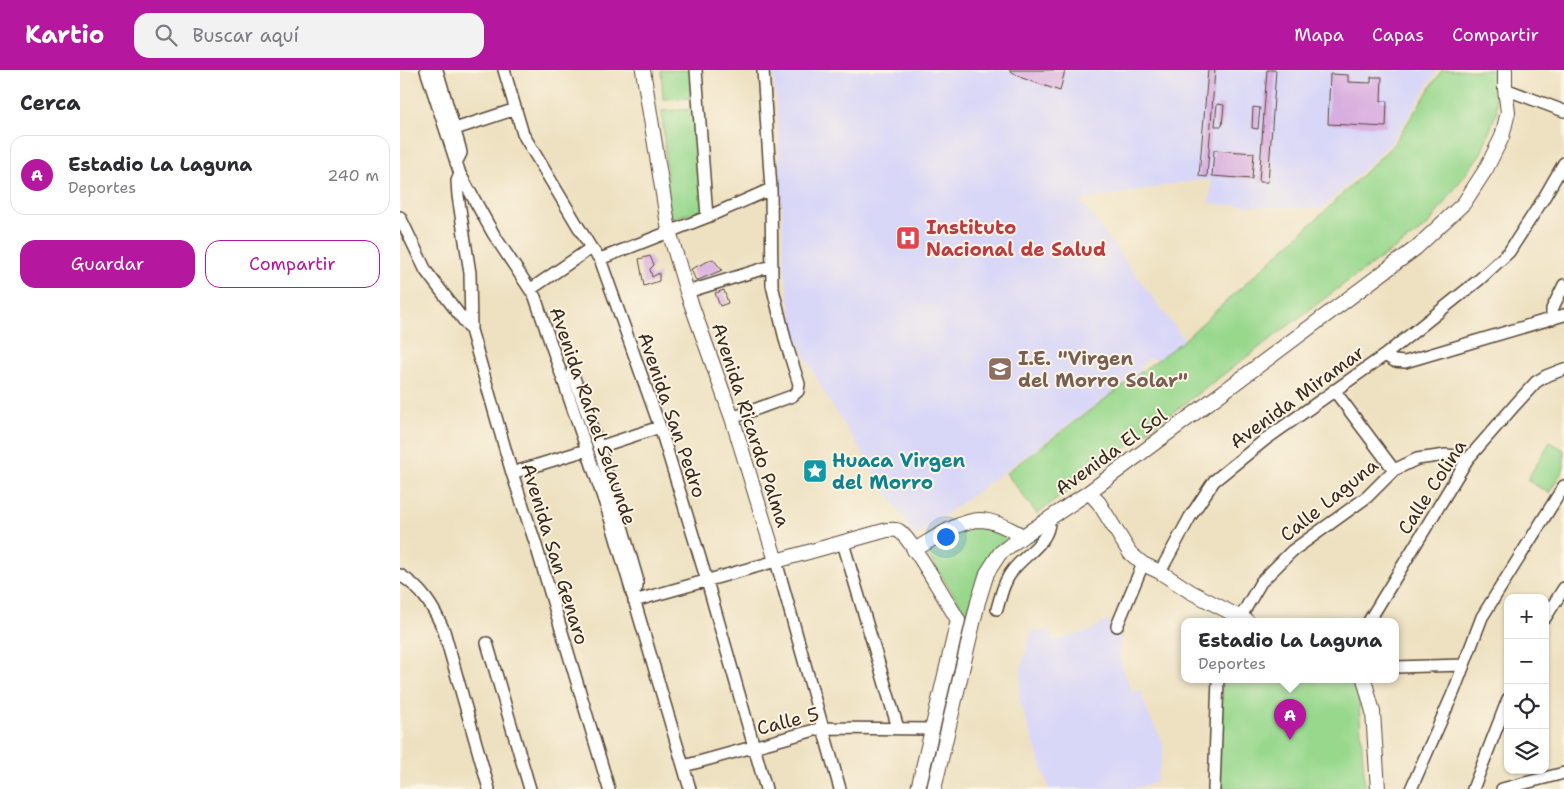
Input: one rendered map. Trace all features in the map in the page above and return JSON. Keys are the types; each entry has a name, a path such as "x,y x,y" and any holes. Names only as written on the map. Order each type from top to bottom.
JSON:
{"street":[{"name":"Avenida Rafael Selaunde","path":"426,70 458,168 494,235 531,289 610,518 690,789"},
{"path":"437,70 455,129 460,153 457,181 470,273 471,330"},
{"name":"Avenida San Pedro","path":"504,70 523,134 591,248 600,259 660,427 707,580 766,789"},
{"name":"Avenida Ricardo Palma","path":"643,70 669,231 687,292 732,418 776,561 840,789"},
{"path":"696,70 707,217"},
{"path":"732,418 792,396 798,391 800,384 776,308 772,285 771,190 763,70"},
{"name":"Avenida El Sol","path":"934,789 978,602 987,573 1000,553 1090,492 1416,248 1464,203 1486,169 1502,138 1508,112 1505,70"},
{"path":"1505,89 1564,112"},
{"path":"455,129 516,109"},
{"path":"1385,355 1480,279 1509,252 1564,163"},
{"path":"600,259 771,190"},
{"path":"400,217 426,270 471,330"},
{"path":"531,289 591,248"},
{"path":"687,292 772,266"},
{"path":"1552,319 1552,309 1564,285"},
{"name":"Avenida Miramar","path":"1160,572 1190,517 1214,481 1266,439 1385,355 1394,361 1405,362 1564,315"},
{"name":"Avenida San Genaro","path":"471,330 512,473 535,542 609,789"},
{"name":"Calle Colina","path":"1371,618 1467,460 1536,382 1564,369"},
{"path":"572,372 599,448 638,578 633,597"},
{"path":"1334,390 1394,470"},
{"path":"599,448 660,427"},
{"path":"512,473 586,450"},
{"name":"Calle Laguna","path":"1245,618 1261,582 1292,551 1366,497 1394,470 1417,459 1446,455 1457,456 1467,460"},
{"path":"1411,789 1454,691 1462,665 1482,618 1564,486"},
{"path":"1090,492 1099,502 1130,553 1144,564 1191,592 1240,618"},
{"path":"914,550 961,524 979,520 994,523 1024,536"},
{"path":"997,609 1005,582 1047,532 1049,520"},
{"path":"633,597 707,580 887,530 897,530 904,535 958,620 918,789"},
{"path":"843,543 898,728"},
{"path":"1117,626 1144,564"},
{"path":"400,575 420,590 436,611 444,631 489,789"},
{"path":"1549,612 1564,588"},
{"path":"486,643 530,789"},
{"path":"1399,667 1462,665"},
{"path":"1214,789 1218,683"},
{"path":"1365,683 1373,712 1378,789"},
{"path":"1472,789 1504,709"},
{"name":"Calle 5","path":"684,766 822,728 932,729"},
{"path":"1502,789 1564,773"}],"shaded area":[{"name":"Instituto Nacional de Salud","path":"773,70 1438,70 1392,142 1322,209 1210,204 1211,180 1198,180 1085,200 921,322 1082,203 1184,339 1159,359 1150,358 1141,365 1140,372 915,537 825,394 804,355 793,326 784,267 778,119"},
{"path":"1107,620 1123,638 1119,647 1120,660 1132,692 1141,691 1148,713 1163,743 1163,756 1155,783 1130,789 1049,789 1019,698 1021,670 1031,631 1049,630 1054,641 1092,630"}],"green space":[{"path":"661,70 691,70 693,98 663,99"},
{"path":"1442,70 1493,70 1497,111 1481,153 1427,226 1344,284 1037,514 1006,473 1184,340 1325,211 1393,145"},
{"path":"696,109 704,211 670,218 662,111"},
{"path":"1550,442 1564,450 1564,468 1549,493 1527,480"},
{"path":"975,527 1011,536 998,546 985,568 966,613 925,551 956,532"},
{"path":"1223,683 1352,683 1358,692 1365,789 1217,789"}],"building":[{"path":"1009,70 1065,70 1060,91 1022,78"},
{"path":"1208,70 1215,70 1207,177 1199,176"},
{"path":"1267,70 1276,70 1268,182 1259,182"},
{"path":"1330,74 1348,75 1348,82 1371,83 1371,77 1382,77 1381,101 1387,101 1386,127 1328,124"},
{"path":"1217,104 1224,105 1222,126 1215,126"},
{"path":"1253,107 1260,108 1258,129 1252,128"},
{"path":"1214,150 1254,153 1252,179 1212,176"},
{"path":"650,256 654,265 650,269 652,277 659,273 659,281 644,286 639,259"},
{"path":"713,259 722,270 696,281 691,269"},
{"path":"724,290 728,303 720,306 715,293"}],"place":[{"name":"Instituto Nacional de Salud","path":"908,238"},
{"name":"I.E. \"Virgen del Morro Solar\"","path":"1000,369"},
{"name":"Huaca Virgen del Morro","path":"815,471"},
{"name":"Estadio La Laguna","path":"1290,740"}]}
